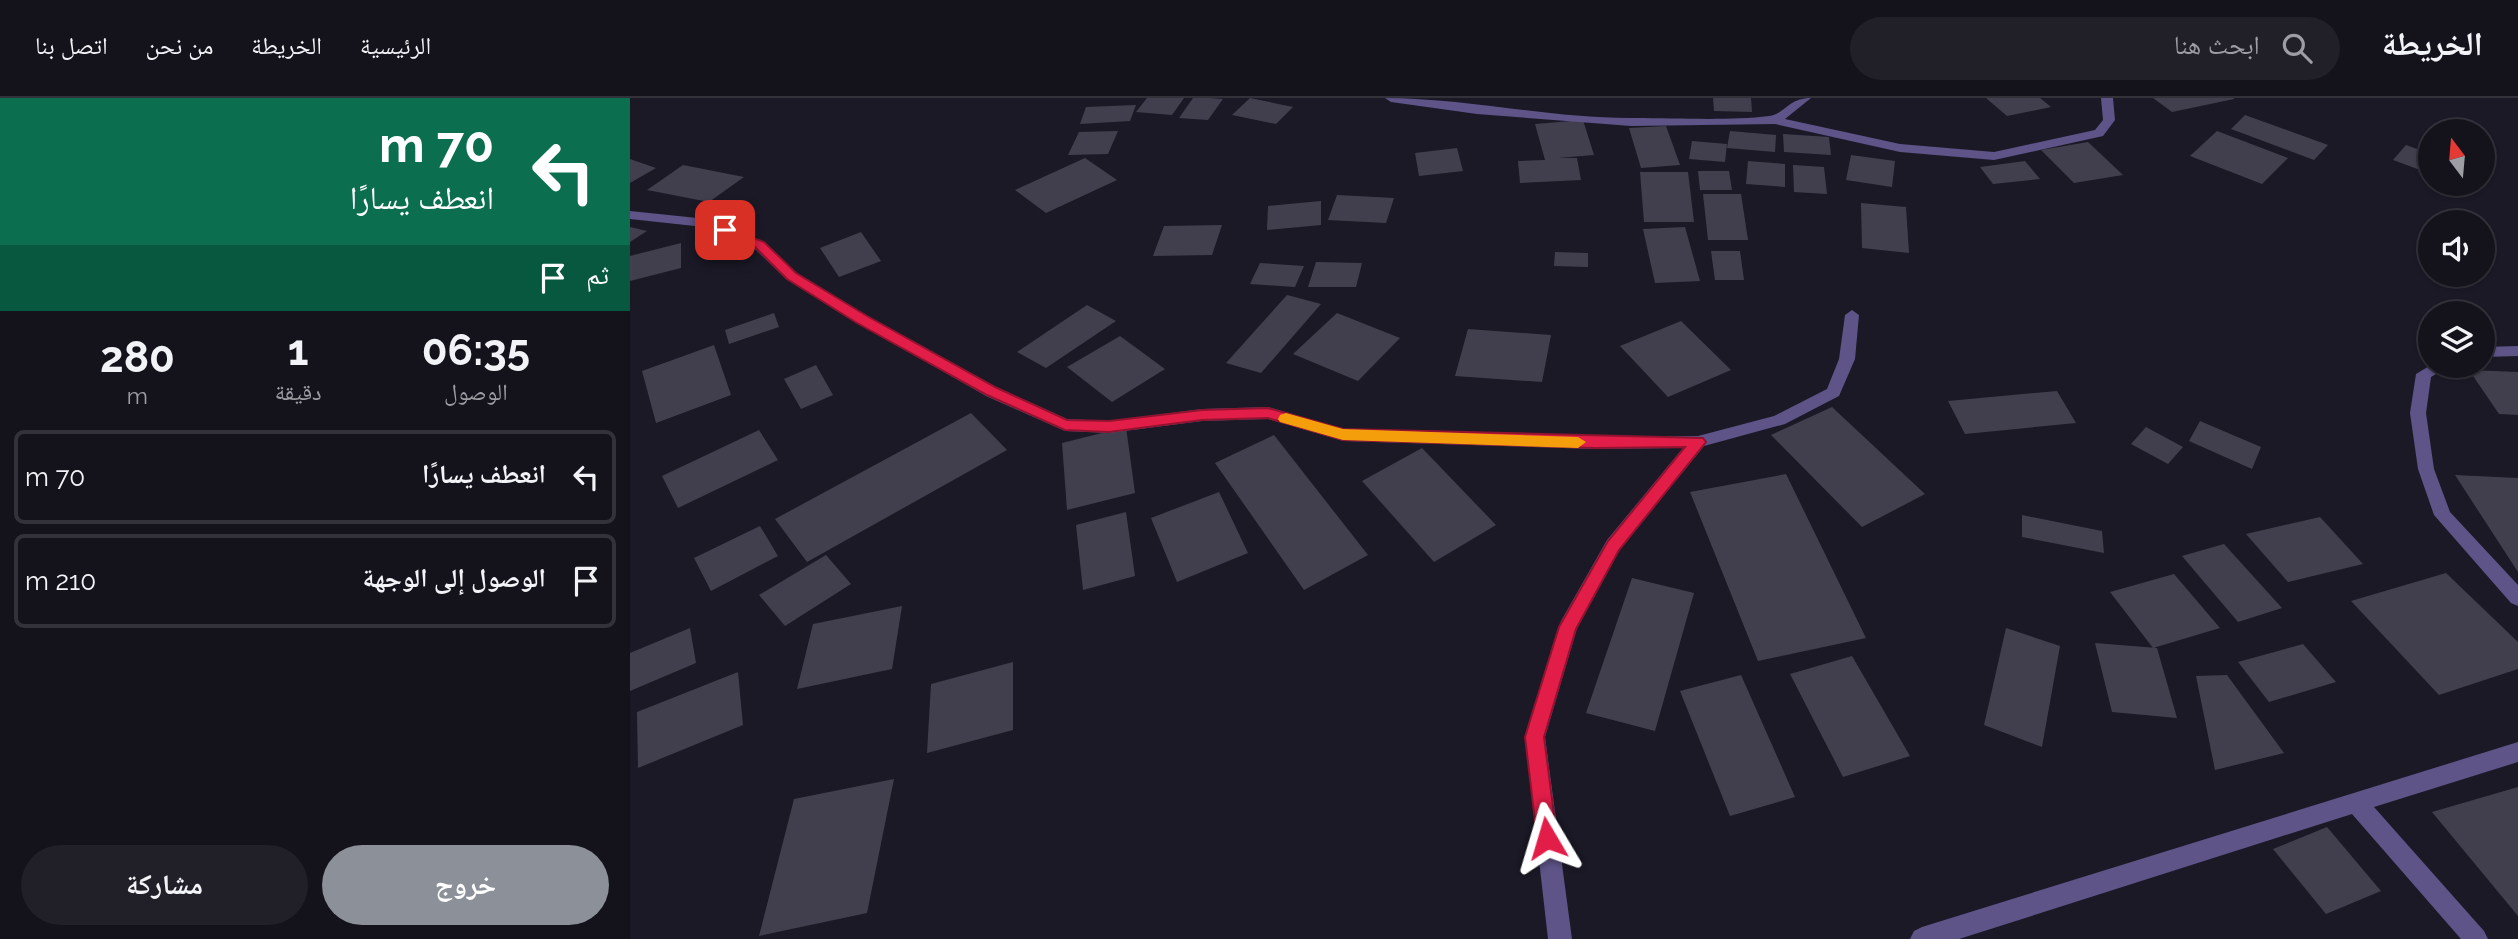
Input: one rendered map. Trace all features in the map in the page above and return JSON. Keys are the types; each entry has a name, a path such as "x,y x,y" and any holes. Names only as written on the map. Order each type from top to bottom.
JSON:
{"street":[{"path":"1391,98 1477,110 1631,122 1775,120 1900,148 1994,156 2099,133 2109,121 2107,98"},
{"path":"1775,120 1805,98"},
{"path":"630,215 707,223 759,245 791,276 862,320 992,391 1065,425 1109,427 1202,415 1268,413 1343,435 1595,443 1698,442 1779,420 1833,392 1847,359 1852,315"},
{"path":"2495,352 2518,351"},
{"path":"2423,378 2418,413 2426,469 2443,514 2518,598"},
{"path":"1560,939 1535,737 1568,627 1613,545 1698,442"},
{"path":"1922,939 2518,752"},
{"path":"2356,803 2476,939"}],"building":[{"path":"1147,98 1184,98 1172,115 1136,112"},
{"path":"1193,98 1223,99 1208,120 1179,118"},
{"path":"1250,98 1293,107 1276,124 1232,115"},
{"path":"1713,98 1751,98 1752,112 1714,111"},
{"path":"1986,98 2040,98 2051,107 2007,116"},
{"path":"2153,98 2234,98 2234,99 2172,112"},
{"path":"1136,105 1130,121 1080,124 1086,107"},
{"path":"2245,115 2328,145 2314,160 2231,129"},
{"path":"1583,120 1594,155 1558,158 1577,158 1581,180 1520,183 1518,161 1545,160 1535,124"},
{"path":"1666,126 1680,165 1641,168 1629,128"},
{"path":"1118,131 1108,154 1068,155 1079,132"},
{"path":"1730,131 1776,135 1775,152 1727,148"},
{"path":"2217,131 2288,158 2262,184 2190,156"},
{"path":"1783,134 1829,137 1831,155 1784,152"},
{"path":"1692,141 1727,144 1725,162 1689,159"},
{"path":"2088,142 2123,175 2074,183 2041,150"},
{"path":"2406,145 2418,149 2418,169 2393,160"},
{"path":"1457,148 1463,171 1419,176 1415,153"},
{"path":"1851,155 1895,161 1892,187 1846,180"},
{"path":"1085,158 1117,180 1046,213 1015,190"},
{"path":"630,159 656,168 630,183"},
{"path":"1748,161 1785,164 1785,187 1746,184"},
{"path":"2025,161 2040,179 1993,184 1980,167"},
{"path":"683,165 744,177 709,202 647,190"},
{"path":"1793,165 1824,167 1827,194 1794,192"},
{"path":"1698,171 1729,171 1732,190 1700,190"},
{"path":"1640,172 1688,172 1694,222 1644,222"},
{"path":"1703,194 1741,194 1748,240 1708,240"},
{"path":"1337,195 1394,198 1386,223 1328,220"},
{"path":"1321,201 1321,225 1267,230 1268,206"},
{"path":"1861,203 1906,207 1909,253 1862,248"},
{"path":"1222,225 1212,255 1153,256 1164,226"},
{"path":"630,227 647,231 630,242"},
{"path":"1685,227 1700,281 1655,283 1643,229"},
{"path":"861,232 881,261 839,277 820,248"},
{"path":"681,243 681,268 630,281 630,256"},
{"path":"1711,251 1740,251 1744,280 1715,280"},
{"path":"1555,252 1588,253 1588,267 1554,266"},
{"path":"1316,262 1362,263 1356,287 1308,287"},
{"path":"1260,263 1304,266 1295,287 1250,284"},
{"path":"1287,295 1321,304 1261,373 1226,363"},
{"path":"1087,305 1116,321 1046,368 1017,352"},
{"path":"774,313 779,327 729,344 725,330"},
{"path":"1337,313 1400,338 1358,381 1293,354"},
{"path":"1681,321 1731,370 1668,397 1620,346"},
{"path":"1468,329 1551,335 1542,382 1455,376"},
{"path":"1120,336 1165,369 1112,402 1067,367"},
{"path":"714,345 731,395 656,423 642,371"},
{"path":"816,365 833,395 801,409 784,379"},
{"path":"2495,371 2518,372 2518,415 2499,414 2474,378 2495,378"},
{"path":"2057,391 2076,423 1965,434 1948,401"},
{"path":"1832,407 1925,494 1862,527 1771,435"},
{"path":"971,413 1007,450 807,562 775,519"},
{"path":"2200,421 2261,447 2252,469 2189,441"},
{"path":"1126,427 1135,493 1067,510 1062,443"},
{"path":"2146,427 2183,447 2168,464 2131,444"},
{"path":"759,430 778,460 678,508 662,476"},
{"path":"1274,435 1368,555 1304,590 1215,463"},
{"path":"1422,448 1496,525 1434,562 1362,481"},
{"path":"1786,474 1866,638 1758,661 1690,492"},
{"path":"2455,475 2518,478 2518,572"},
{"path":"1219,492 1248,553 1177,582 1151,518"},
{"path":"1126,512 1135,576 1083,590 1076,525"},
{"path":"2022,515 2102,531 2104,553 2022,537"},
{"path":"2320,517 2363,564 2288,582 2246,534"},
{"path":"760,526 778,556 711,591 694,558"},
{"path":"2224,544 2282,608 2238,622 2182,556"},
{"path":"826,555 851,584 785,626 759,595"},
{"path":"2446,573 2518,642 2518,669 2439,695 2351,601"},
{"path":"2174,574 2220,628 2153,648 2110,592"},
{"path":"1632,578 1694,593 1655,731 1586,713"},
{"path":"902,606 892,669 797,689 813,624"},
{"path":"690,628 696,663 630,691 630,653"},
{"path":"2006,628 2060,646 2042,747 1984,725"},
{"path":"2095,643 2157,648 2177,718 2112,712"},
{"path":"2303,644 2336,682 2269,702 2238,662"},
{"path":"1852,656 1910,756 1843,777 1790,674"},
{"path":"1013,662 1013,730 927,753 931,684"},
{"path":"738,672 743,725 638,768 637,712"},
{"path":"1741,675 1795,797 1730,816 1680,691"},
{"path":"2227,675 2284,753 2215,770 2196,676"},
{"path":"894,779 867,913 759,936 794,799"},
{"path":"2518,787 2518,916 2432,812"},
{"path":"2327,827 2381,891 2326,914 2273,849"}],"slow traffic":[{"path":"1286,419 1343,435 1578,442"}],"route":[{"path":"725,230 759,245 791,276 862,320 992,391 1065,425 1109,427 1202,415 1268,413 1343,435 1595,443 1698,442 1613,545 1568,627 1535,737 1547,838"}]}
